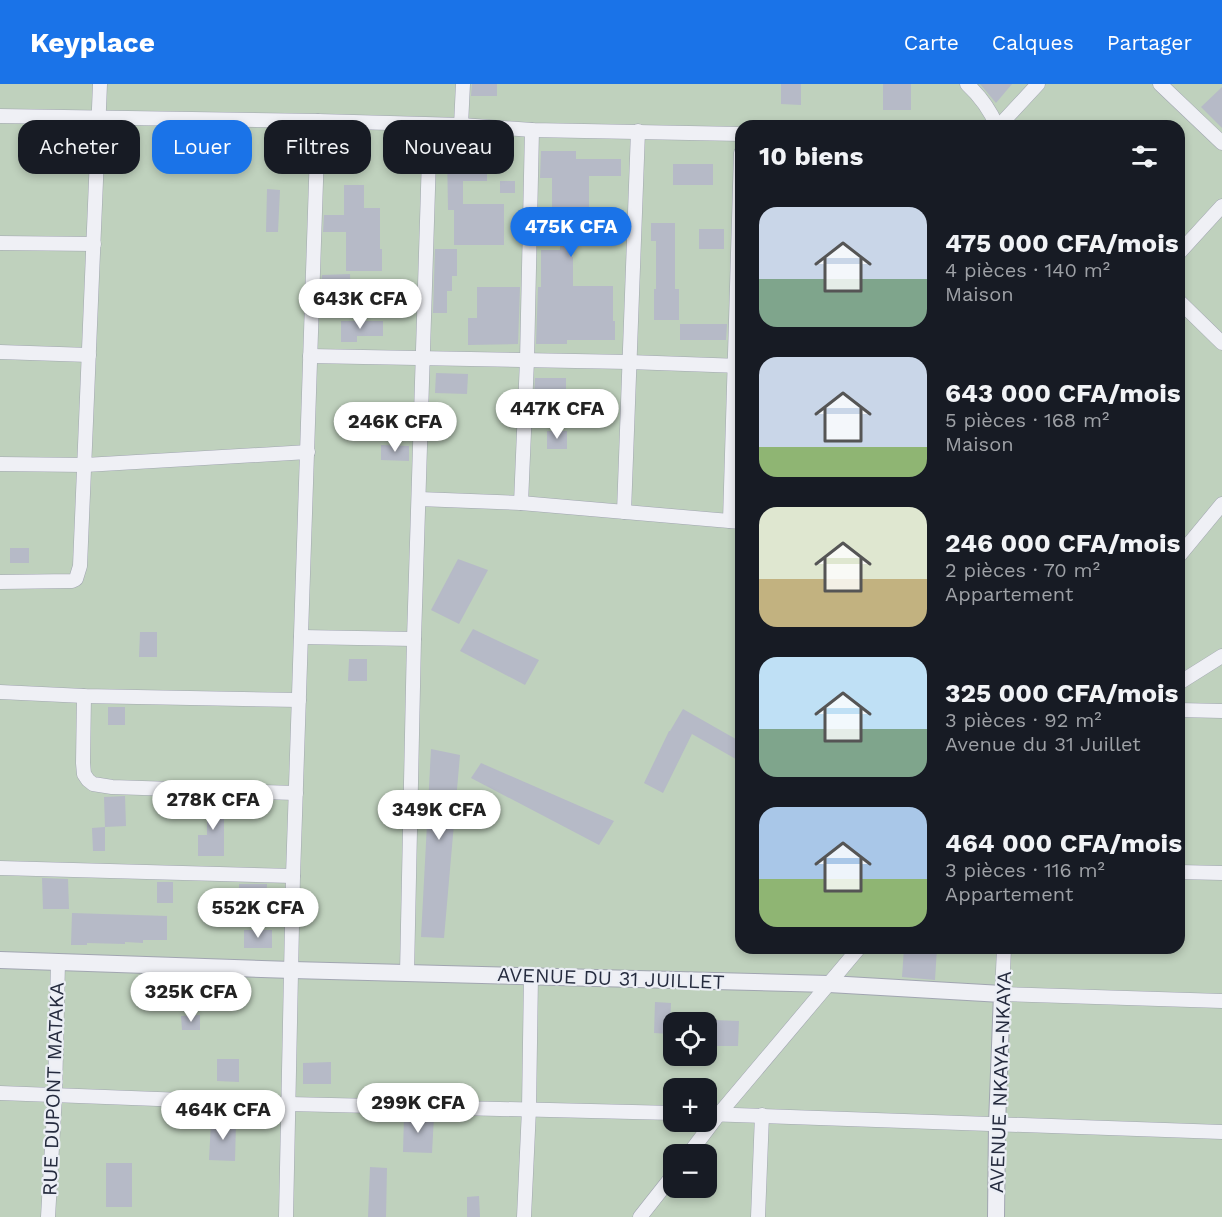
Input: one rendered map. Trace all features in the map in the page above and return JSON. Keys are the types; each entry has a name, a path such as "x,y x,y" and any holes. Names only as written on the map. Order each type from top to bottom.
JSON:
{"street":[{"path":"0,582 72,580 76,579 80,566 100,84"},
{"path":"461,120 463,84"},
{"path":"967,84 979,95 994,120"},
{"path":"1004,120 1038,84"},
{"path":"1160,84 1222,143"},
{"path":"0,116 274,120"},
{"path":"514,128 735,134"},
{"path":"521,503 532,130"},
{"path":"624,512 639,131"},
{"path":"286,1217 293,876 316,174"},
{"path":"407,973 414,639 429,174"},
{"path":"1185,247 1222,206"},
{"path":"0,243 94,244"},
{"path":"1185,307 1222,342"},
{"path":"0,352 89,355"},
{"path":"310,356 735,366"},
{"path":"0,464 85,465 308,452"},
{"path":"419,499 521,503 735,522"},
{"path":"1185,549 1222,504"},
{"path":"301,637 414,639"},
{"path":"1185,679 1222,656"},
{"path":"0,692 299,700"},
{"path":"84,696 82,763 84,774 93,784 112,787 296,793"},
{"path":"1185,710 1222,711"},
{"path":"0,868 293,876"},
{"path":"1185,872 1222,873"},
{"path":"717,1110 854,954"},
{"name":"AVENUE NKAYA-NKAYA","path":"996,1217 1004,954"},
{"name":"AVENUE DU 31 JUILLET","path":"0,960 829,984 1002,994 1222,1001"},
{"name":"RUE DUPONT MATAKA","path":"48,1217 55,1095 58,962"},
{"path":"524,1217 529,1109 531,976"},
{"path":"0,1093 289,1104 663,1113"},
{"path":"717,1114 1222,1132"},
{"path":"758,1217 762,1115"},
{"path":"640,1217 663,1188"}],"green space":[{"path":"0,84 1222,84 1222,1217 0,1217"}],"building":[{"path":"472,84 497,84 497,96 471,96"},
{"path":"781,84 801,84 801,105 781,104"},
{"path":"883,84 911,84 911,110 883,110"},
{"path":"980,84 1012,84 996,103"},
{"path":"1222,87 1222,128 1201,107"},
{"path":"541,151 576,151 576,159 621,159 621,176 589,176 589,208 572,208 573,286 613,286 615,340 567,340 567,344 536,344 538,287 541,287 541,250 560,250 560,224 552,224 552,178 540,178"},
{"path":"673,164 713,164 713,185 673,185"},
{"path":"447,174 487,174 487,181 463,181 463,204 504,204 504,245 454,245 454,210 448,210"},
{"path":"500,181 515,181 515,193 500,193"},
{"path":"344,185 364,185 364,208 380,208 382,271 346,271 346,232 323,232 324,215 344,215"},
{"path":"267,189 280,190 278,232 266,232"},
{"path":"651,223 675,223 675,289 679,289 679,320 654,320 656,241 651,241"},
{"path":"699,229 724,229 724,249 699,249"},
{"path":"435,249 457,249 457,276 452,276 452,291 447,291 447,313 433,313"},
{"path":"350,274 351,309 324,309 324,289 321,289 322,275"},
{"path":"477,287 520,287 518,344 468,345 468,318 477,318"},
{"path":"341,321 383,321 383,336 357,336 357,342 341,342"},
{"path":"680,324 727,324 726,340 680,340"},
{"path":"436,373 468,374 467,394 435,393"},
{"path":"535,378 566,378 566,397 534,397"},
{"path":"547,431 567,431 567,449 547,449"},
{"path":"381,445 409,446 409,461 381,460"},
{"path":"10,548 29,548 29,563 10,563"},
{"path":"458,559 488,570 459,624 431,610"},
{"path":"473,629 539,660 525,685 460,651"},
{"path":"140,632 157,632 157,657 139,657"},
{"path":"349,659 367,659 367,681 348,681"},
{"path":"108,707 125,707 125,725 108,725"},
{"path":"683,709 735,739 735,759 692,734 663,793 644,783"},
{"path":"431,749 460,755 444,938 421,937"},
{"path":"481,763 614,821 599,845 471,778"},
{"path":"125,796 126,826 105,827 104,797"},
{"path":"207,799 224,800 224,856 198,856 198,835 207,835"},
{"path":"105,827 105,851 93,851 92,828"},
{"path":"42,878 68,879 69,909 43,909"},
{"path":"157,882 173,882 173,903 157,903"},
{"path":"239,884 267,884 266,899 239,899"},
{"path":"72,913 167,916 167,940 143,940 143,943 125,942 125,944 71,945"},
{"path":"244,930 272,930 272,948 244,948"},
{"path":"904,954 937,954 935,980 902,977"},
{"path":"655,1002 671,1003 671,1012 663,1012 663,1034 654,1033"},
{"path":"200,1015 200,1030 182,1030 181,1016"},
{"path":"717,1020 739,1021 738,1046 717,1046"},
{"path":"217,1059 239,1059 239,1082 217,1081"},
{"path":"331,1062 331,1084 303,1084 303,1063"},
{"path":"404,1116 434,1116 432,1153 403,1152"},
{"path":"211,1121 236,1122 235,1161 209,1160"},
{"path":"106,1163 132,1163 132,1207 106,1207"},
{"path":"370,1167 387,1168 386,1217 368,1217"},
{"path":"479,1196 480,1217 467,1217 467,1197"}]}
